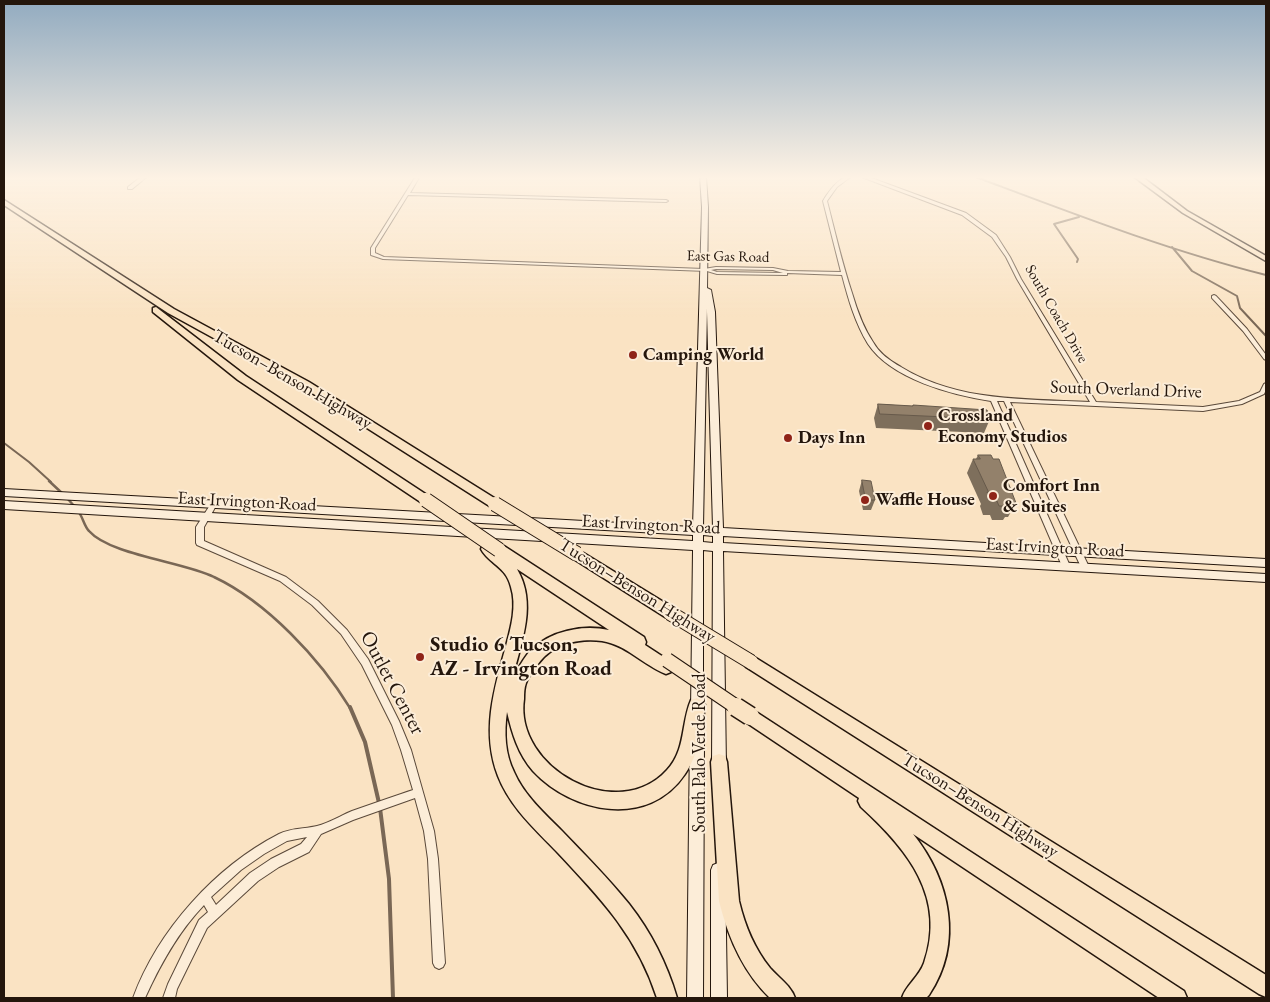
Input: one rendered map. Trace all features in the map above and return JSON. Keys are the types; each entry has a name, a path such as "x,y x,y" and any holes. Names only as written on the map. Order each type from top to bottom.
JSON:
{"highway":[{"name":"Tucson–Benson Highway","path":"24,223 171,310 305,384 1266,986"},
{"name":"Tucson–Benson Highway","path":"31,223 50,237"},
{"name":"Tucson–Benson Highway","path":"70,249 162,313 242,378 399,482 494,549 667,664 730,702 1177,998"},
{"path":"494,549 513,573 520,601 519,620 496,723 498,750 507,776 516,793 530,811 616,901 633,924 653,960 666,998"},
{"path":"667,664 630,644 604,635 578,634 554,642 540,651 529,662 517,685 514,712 517,728 524,744 546,772 559,784 576,794 605,803 631,801 660,788 679,768 688,749 697,705"},
{"path":"783,738 886,817 908,840 927,868 938,905 940,919 939,944 927,978 912,998"},
{"path":"719,762 729,901 734,923 752,962 769,983 785,998"},
{"path":"1003,883 1172,998"}],"main road":[{"name":"South Palo Verde Road","path":"695,998 698,538 703,223"},
{"path":"1204,223 1266,259"},
{"path":"1217,223 1266,250"},
{"name":"South Palo Verde Road","path":"704,270 711,312 718,539 719,998"},
{"path":"702,330 706,334 707,355 712,368"},
{"name":"East Irvington Road","path":"4,492 214,504 698,538"},
{"name":"East Irvington Road","path":"4,505 206,518 1060,552 1266,563"},
{"name":"East Irvington Road","path":"718,539 1066,566 1266,578"}],"street":[{"name":"East Gas Road","path":"389,223 373,248 373,254 391,258 704,270 717,273 782,275 788,272 844,274"},
{"name":"South Overland Drive","path":"831,223 844,274 868,340 879,354 905,372 934,386 969,396 993,399 1203,409 1240,403 1262,392 1266,385"},
{"name":"South Coach Drive","path":"977,223 994,236 1008,257 1019,279 1094,404"},
{"path":"1214,297 1257,344 1266,358"},
{"path":"1257,344 1266,345"},
{"path":"993,399 1005,405 1015,428 1026,442"},
{"path":"993,399 1066,566"},
{"path":"1006,400 1085,567"},
{"name":"Outlet Center","path":"214,504 200,528 200,543 283,579 315,603 344,632 365,662 396,724 406,750 429,831 433,859 439,963"},
{"path":"139,998 152,968 178,926 241,863 286,836 318,831 417,793"},
{"path":"169,998 203,924 254,877 275,863 305,848 318,831"},
{"path":"205,897 214,913"}],"building":[{"path":"878,404 987,410 990,419 880,414"},
{"path":"978,455 991,455 993,459 999,459 1016,503 1010,503 1011,506 999,506 997,501 990,501 987,492 989,493 973,459 980,459"},
{"path":"862,480 871,481 875,500 866,500"}],"waterway":[{"path":"1058,223 1054,224 1078,259 1077,262"},
{"path":"1099,223 1173,248"},
{"path":"1173,248 1266,275"},
{"path":"1173,248 1192,271 1237,296 1240,308 1266,336"},
{"path":"4,443 51,482"},
{"path":"49,481 63,494"},
{"path":"67,498 75,507"},
{"path":"78,511 87,529 99,539 130,552 214,577 253,601 291,634 308,652 324,670 350,708"},
{"path":"350,707 365,742 379,803"},
{"path":"380,808 389,879 393,998"}],"place":[{"name":"Camping World","path":"633,355"},
{"name":"Crossland Economy Studios","path":"928,426"},
{"name":"Days Inn","path":"788,438"},
{"name":"Comfort Inn & Suites","path":"993,496"},
{"name":"Waffle House","path":"865,500"},
{"name":"Studio 6 Tucson, AZ - Irvington Road","path":"420,657"}]}
